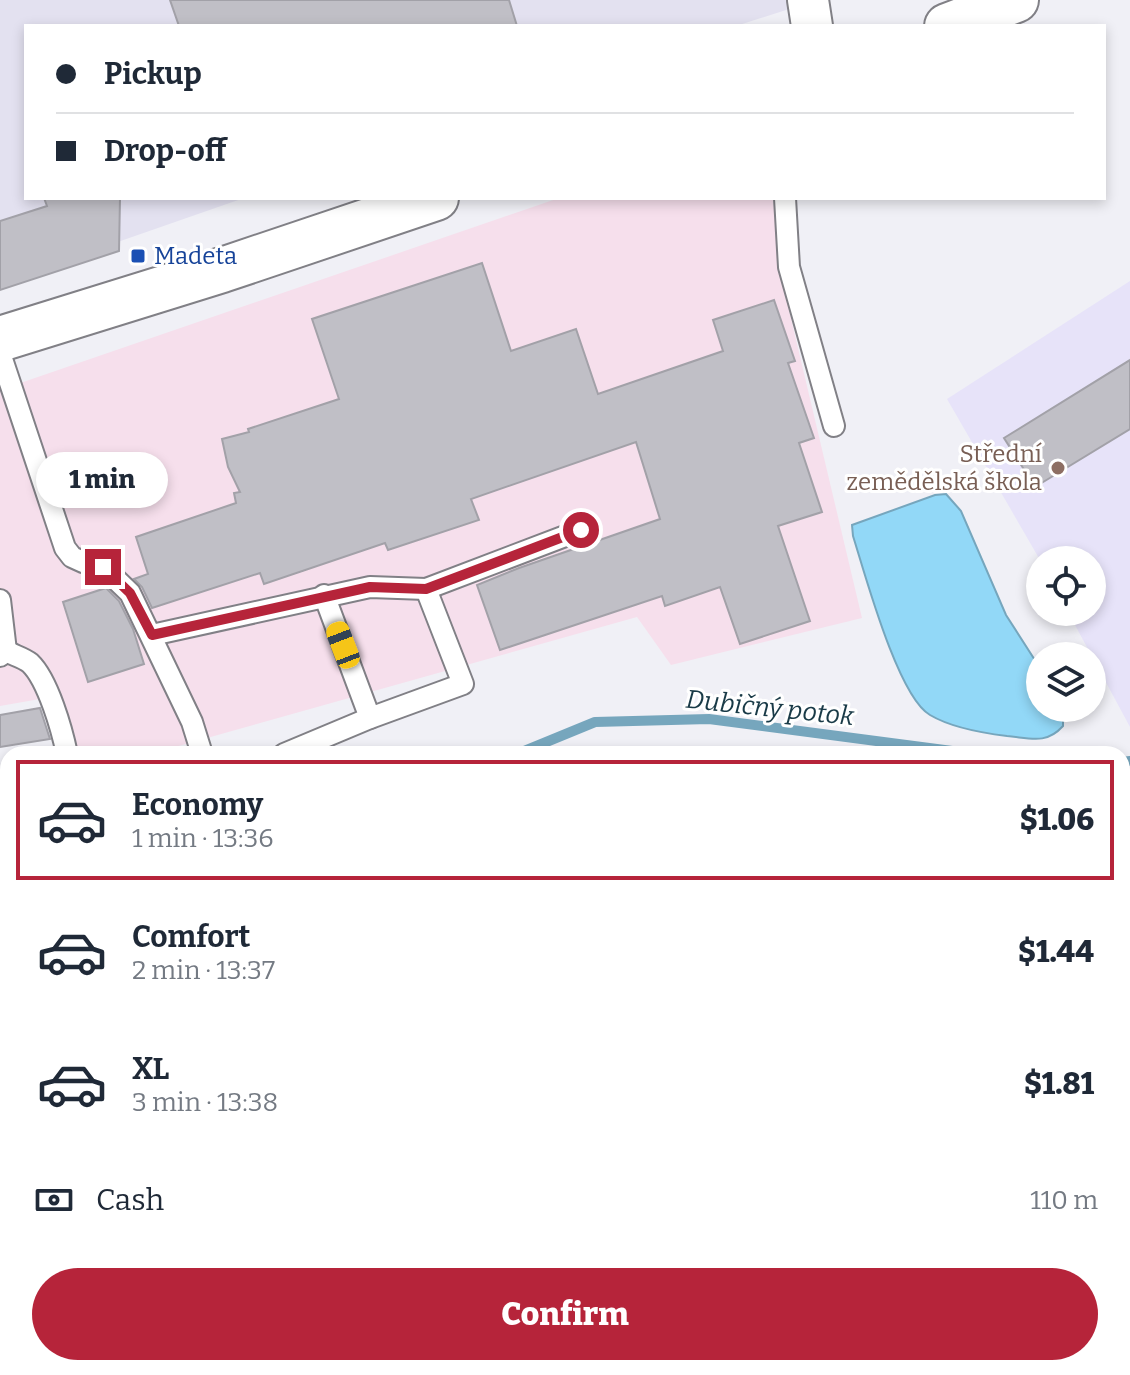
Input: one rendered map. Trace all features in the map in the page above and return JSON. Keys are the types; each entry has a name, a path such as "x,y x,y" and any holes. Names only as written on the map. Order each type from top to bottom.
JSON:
{"main road":[{"path":"952,24 1016,0"},
{"path":"0,339 222,270 411,202"}],"street":[{"path":"808,0 812,24"}],"lane":[{"path":"785,200 789,267 834,426"},
{"path":"0,353 65,548 72,557 103,567 130,593 192,722 200,746"},
{"path":"152,635 370,587 426,589 581,530"},
{"path":"303,746 463,684 426,589"},
{"path":"324,595 370,718"},
{"path":"0,600 3,654 29,662 42,681 65,746"}],"shaded area":[{"path":"0,0 817,0 742,24 24,24 24,200 238,200 0,283"},
{"path":"553,200 773,200 779,268 862,618 671,665 637,617 178,746 73,746 57,696 0,706 0,390"},
{"name":"Střední zemědělská škola","path":"1130,281 1130,727 1106,682 1106,642 1084,642 1076,626 1106,626 1106,546 1032,546 947,399"}],"water":[{"path":"946,494 961,511 1006,615 1026,646 1026,722 1063,722 1063,726 1050,736 1037,739 997,735 939,720 918,704 906,685 884,633 852,525 935,495"}],"building":[{"path":"170,0 509,0 516,24 178,24"},
{"path":"45,200 120,200 119,251 0,290 0,221 47,206"},
{"path":"482,263 511,351 576,329 598,394 723,351 713,320 774,300 795,361 788,363 814,438 799,443 822,512 778,526 810,621 740,644 720,587 665,606 662,596 500,650 477,585 660,519 636,442 471,499 479,520 388,550 385,543 264,584 260,573 152,608 142,587 134,579 148,574 136,537 236,503 234,493 240,492 228,467 222,439 339,399 312,319"},
{"path":"1130,360 1130,429 1035,487 1004,438"},
{"path":"106,588 119,601 133,629 144,664 88,682 63,602"},
{"path":"40,708 50,739 0,746 0,715"}],"waterway":[{"name":"Dubičný potok","path":"536,746 595,722 709,719 914,746"}],"place":[{"name":"Madeta","path":"138,256"},
{"name":"Střední zemědělská škola","path":"1058,468"}],"route":[{"path":"103,567 130,593 152,635 370,587 426,589 581,530"}]}
